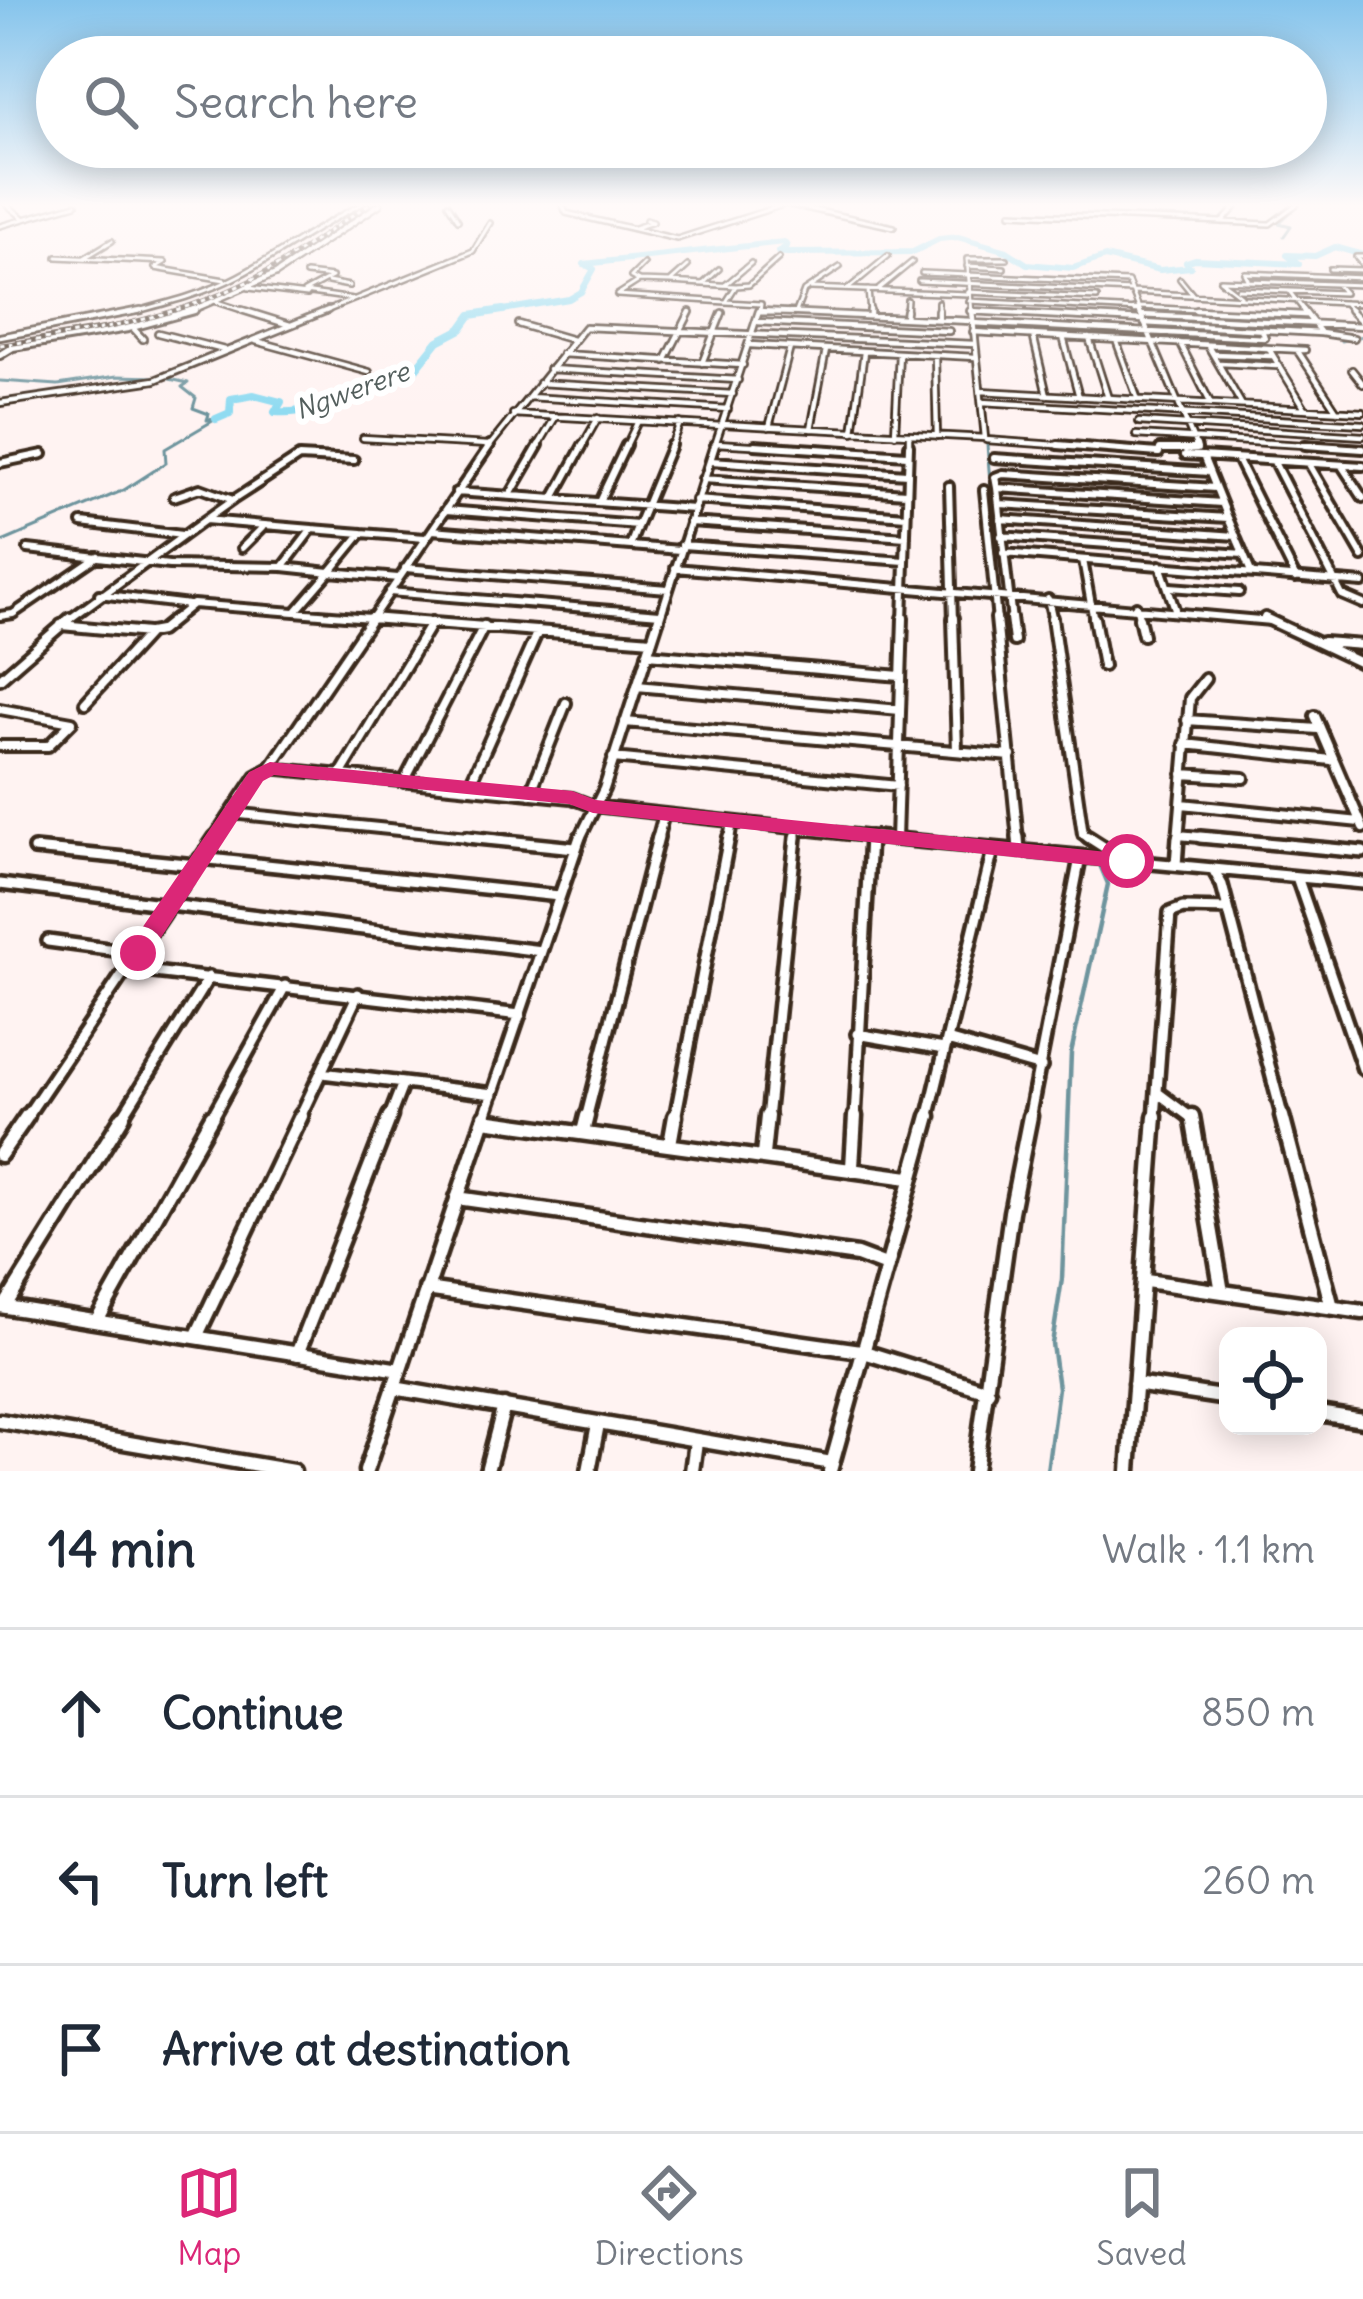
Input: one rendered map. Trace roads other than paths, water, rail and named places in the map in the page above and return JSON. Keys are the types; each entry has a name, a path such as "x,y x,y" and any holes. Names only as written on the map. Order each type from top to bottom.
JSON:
{"main road":[{"path":"2,352 132,326 217,302 273,273"}],"street":[{"path":"184,273 230,280"},
{"path":"0,337 119,317 242,273"},
{"path":"0,403 155,380 419,273"},
{"path":"635,273 631,277 639,281 670,282 705,281 715,273"},
{"path":"724,285 739,273"},
{"path":"670,282 679,274 724,285 749,285 763,273"},
{"path":"796,312 804,291 832,273"},
{"path":"847,290 868,273"},
{"path":"878,290 898,273"},
{"path":"922,273 1363,304"},
{"path":"966,273 986,439 994,458 1000,504 1014,641"},
{"path":"306,274 332,277 304,292 353,300"},
{"path":"1249,280 1244,274 1363,282"},
{"path":"919,281 966,279"},
{"path":"1180,279 1193,295"},
{"path":"1336,284 1344,292 1236,289 1224,287 1220,280 1363,282"},
{"path":"366,1471 575,848 626,722 758,322 760,304 617,295 639,281"},
{"path":"326,282 349,286"},
{"path":"1284,282 1319,333"},
{"path":"726,302 736,286"},
{"path":"249,288 353,300"},
{"path":"810,288 968,296 1354,338"},
{"path":"1236,289 1242,297"},
{"path":"868,290 870,316"},
{"path":"1132,291 1252,573"},
{"path":"1340,293 1363,325"},
{"path":"968,296 1097,298"},
{"path":"905,317 907,300"},
{"path":"841,314 843,301"},
{"path":"217,302 291,326"},
{"path":"938,302 938,319"},
{"path":"760,310 1265,338 1262,330"},
{"path":"970,311 1363,325"},
{"path":"665,361 690,312"},
{"path":"702,363 722,313"},
{"path":"1141,315 1307,315"},
{"path":"893,317 895,434"},
{"path":"758,322 949,331"},
{"path":"518,324 574,340"},
{"path":"132,326 143,339"},
{"path":"0,1155 256,776 270,768 511,414 588,326 974,344"},
{"path":"973,332 1301,349 1337,411"},
{"path":"158,333 227,351"},
{"path":"1033,335 1047,394"},
{"path":"1063,337 1079,397"},
{"path":"1089,338 1108,398"},
{"path":"255,340 369,372"},
{"path":"1116,340 1138,400"},
{"path":"1180,343 1210,403"},
{"path":"1208,344 1242,405"},
{"path":"750,345 975,357"},
{"path":"769,427 790,348"},
{"path":"1268,348 1306,409"},
{"path":"811,429 826,350"},
{"path":"853,431 863,352"},
{"path":"560,354 742,365"},
{"path":"1213,354 1273,356"},
{"path":"935,356 937,436"},
{"path":"1219,363 1278,366"},
{"path":"549,369 739,380"},
{"path":"1352,370 1363,384"},
{"path":"538,383 734,394"},
{"path":"981,391 1363,412"},
{"path":"527,397 728,410"},
{"path":"982,402 1363,424"},
{"path":"511,414 1363,464"},
{"path":"510,495 556,416"},
{"path":"554,498 598,418"},
{"path":"599,502 638,421"},
{"path":"1139,422 1363,436"},
{"path":"631,546 680,423"},
{"path":"896,839 909,435"},
{"path":"1136,435 1363,448"},
{"path":"363,438 490,445"},
{"path":"716,443 908,455"},
{"path":"1200,453 1363,464"},
{"path":"0,463 43,454"},
{"path":"2,674 98,594 299,457 354,460"},
{"path":"1236,457 1296,578"},
{"path":"994,458 1209,472"},
{"path":"1274,460 1348,601 1363,604"},
{"path":"711,461 908,474"},
{"path":"1309,463 1363,557"},
{"path":"1341,464 1363,498"},
{"path":"996,476 1216,488"},
{"path":"703,479 906,494"},
{"path":"949,486 957,751"},
{"path":"174,497 200,488 233,500"},
{"path":"997,488 1222,503"},
{"path":"984,490 1019,851"},
{"path":"457,492 906,515"},
{"path":"1000,504 1228,518"},
{"path":"444,510 638,525"},
{"path":"1000,519 1236,536"},
{"path":"205,520 905,561"},
{"path":"690,522 906,537"},
{"path":"82,523 184,535"},
{"path":"242,548 263,526"},
{"path":"283,567 312,529"},
{"path":"296,611 362,532"},
{"path":"1001,536 1243,554"},
{"path":"28,549 145,562 283,567 398,578"},
{"path":"1003,553 1363,583"},
{"path":"0,616 13,614 99,555"},
{"path":"1083,560 1103,666"},
{"path":"1160,566 1175,608"},
{"path":"405,568 668,589"},
{"path":"675,568 1271,618 1363,664"},
{"path":"1170,587 1239,592"},
{"path":"387,592 660,614"},
{"path":"98,594 652,640"},
{"path":"1048,599 1060,650 1083,834 1127,861"},
{"path":"59,625 149,633 160,631 190,604"},
{"path":"1136,606 1143,635"},
{"path":"340,776 432,622"},
{"path":"404,782 484,626"},
{"path":"468,788 538,631"},
{"path":"85,703 149,633"},
{"path":"1315,641 1363,645"},
{"path":"647,654 900,676"},
{"path":"1176,866 1186,720 1190,698 1205,679"},
{"path":"637,686 899,710"},
{"path":"530,794 566,703"},
{"path":"0,709 72,722 48,746 0,746"},
{"path":"1315,716 1361,825"},
{"path":"1186,720 1318,729"},
{"path":"626,722 1011,756"},
{"path":"1185,744 1331,760"},
{"path":"613,758 898,787"},
{"path":"270,768 572,798 593,806 993,850 1363,883"},
{"path":"1183,774 1244,778"},
{"path":"1182,804 1361,825"},
{"path":"231,813 575,848"},
{"path":"584,1132 664,814"},
{"path":"670,1144 732,821"},
{"path":"763,1155 797,828"},
{"path":"1178,835 1363,852"},
{"path":"852,1167 870,836"},
{"path":"34,848 559,896"},
{"path":"394,1388 831,1467 946,1044 993,850"},
{"path":"975,1471 1011,1211 1080,857"},
{"path":"1213,868 1228,909 1332,1307"},
{"path":"1296,876 1363,1069"},
{"path":"0,884 541,951"},
{"path":"1129,1471 1171,913 1183,908 1228,909"},
{"path":"48,941 138,953"},
{"path":"128,969 520,1015"},
{"path":"209,977 2,1306 400,1370"},
{"path":"97,1321 285,986"},
{"path":"196,1337 358,994"},
{"path":"857,1034 946,1044 1041,1067"},
{"path":"322,1072 493,1094"},
{"path":"297,1354 403,1083"},
{"path":"1157,1093 1191,1113 1194,1120 1222,1292"},
{"path":"484,1120 909,1178"},
{"path":"457,1198 857,1255 886,1266"},
{"path":"1146,1281 1363,1312"},
{"path":"426,1289 861,1351 988,1391"},
{"path":"1136,1384 1219,1397"},
{"path":"487,1471 504,1406"},
{"path":"1327,1414 1363,1420"},
{"path":"0,1420 293,1471"},
{"path":"589,1471 598,1424"},
{"path":"692,1471 695,1442"}],"waterway":[{"name":"Ngwerere","path":"503,310 569,299 581,292 592,273"},
{"name":"Ngwerere","path":"216,419 230,413 231,399 254,395 281,402 275,412 295,412 414,371 438,341 461,329 471,315 503,310"},
{"name":"Ngwerere","path":"485,313 503,310"},
{"path":"1341,341 1363,336"},
{"name":"Ngwerere","path":"0,381 58,385 117,376 156,377"},
{"path":"0,543 124,490 166,463 165,449 216,419 207,420 209,414 193,408 196,398 182,387 188,383 165,378"},
{"path":"987,445 999,593"},
{"path":"999,598 1023,840"},
{"path":"1023,837 1024,845"},
{"path":"1047,1471 1058,1388 1052,1344 1062,1279 1071,1053 1108,884 1100,865"}],"railway":[{"path":"0,345 128,323 221,294 264,273"}]}
